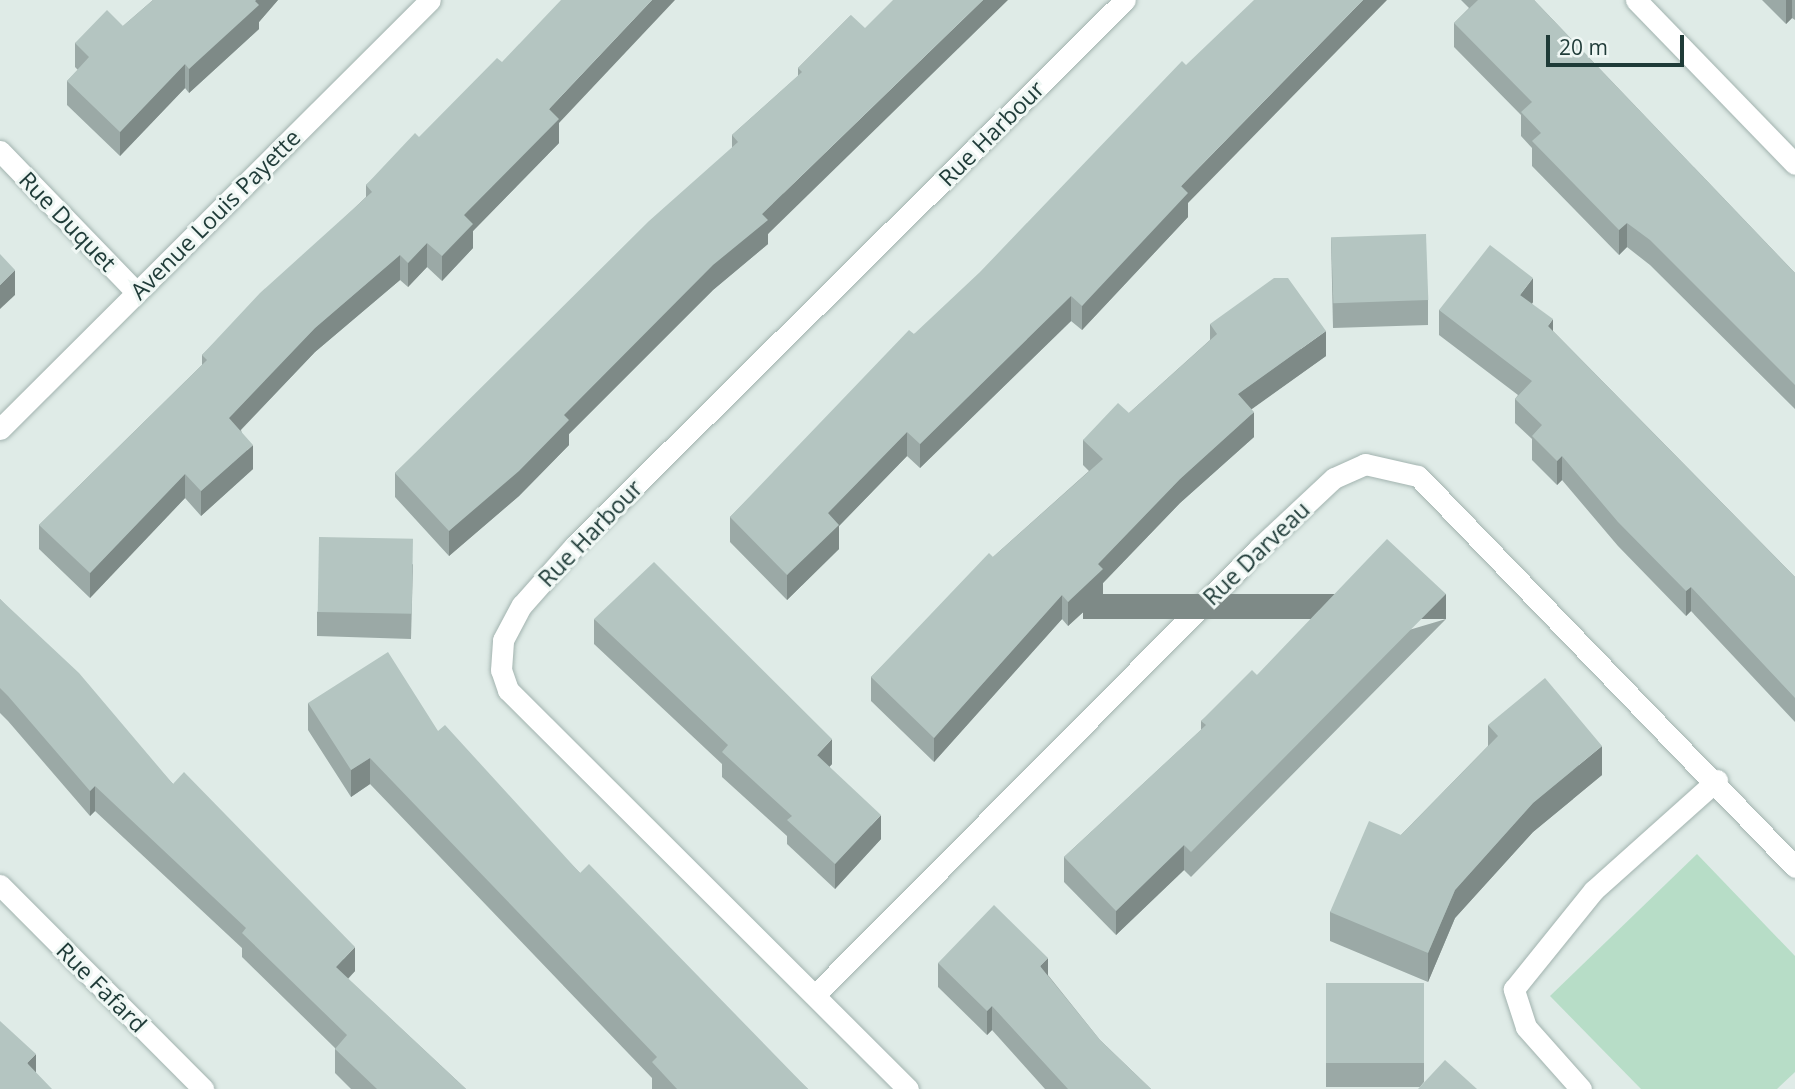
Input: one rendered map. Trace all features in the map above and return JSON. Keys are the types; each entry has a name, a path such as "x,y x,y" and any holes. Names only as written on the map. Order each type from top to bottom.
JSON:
{"street":[{"name":"Avenue Louis Payette","path":"0,429 430,0"},
{"name":"Rue Harbour","path":"908,1089 508,690 501,670 503,640 522,605 566,555 1125,0"},
{"path":"1636,0 1795,164"},
{"name":"Rue Duquet","path":"0,151 136,292"},
{"name":"Rue Darveau","path":"815,995 1258,549 1334,478 1365,464 1418,476 1717,780 1795,867"},
{"path":"1581,1089 1526,1027 1514,989 1594,890 1717,780"},
{"name":"Rue Fafard","path":"0,885 203,1089"}],"green space":[{"path":"1697,854 1795,956 1795,1072 1777,1089 1641,1089 1550,996"}],"building":[{"path":"153,0 256,0 259,5 189,69 185,64 120,132 67,81 89,57 75,43 107,10 123,26"},
{"path":"561,0 652,0 549,109 559,119 464,215 473,224 442,256 427,243 408,263 400,255 315,328 229,418 253,445 201,491 185,474 90,573 39,525 207,360 202,355 260,293 372,192 366,185 415,133 419,137 497,58 502,62"},
{"path":"893,0 983,0 762,214 768,220 713,265 564,415 569,420 519,471 449,531 395,473 649,221 738,142 732,135 802,72 798,68 851,15 865,28"},
{"path":"1254,0 1363,0 1181,186 1188,193 1082,306 1071,296 920,444 907,432 828,513 839,525 787,575 730,517 909,330 914,334 980,272 1182,61 1186,65"},
{"path":"1478,0 1534,0 1795,273 1795,385 1650,240 1627,223 1619,230 1532,141 1541,133 1521,112 1532,102 1454,23"},
{"path":"1426,234 1428,300 1333,303 1331,237"},
{"path":"1490,245 1533,278 1520,295 1553,319 1548,326 1795,577 1795,698 1691,587 1686,591 1618,522 1562,456 1557,461 1532,436 1542,425 1515,399 1532,381 1439,310"},
{"path":"0,254 15,270 0,285"},
{"path":"1274,278 1288,278 1326,331 1238,394 1254,412 1180,479 1098,564 1103,569 1068,602 1062,595 934,738 871,677 989,553 993,557 1103,459 1083,440 1118,403 1129,413 1217,334 1210,324"},
{"path":"319,537 413,539 412,614 318,612"},
{"path":"1387,539 1446,594 1191,852 1184,845 1116,911 1064,857 1206,725 1201,721 1252,670 1257,675"},
{"path":"654,562 832,739 817,755 881,815 835,864 787,820 792,816 722,752 728,745 594,619"},
{"path":"0,599 79,673 173,784 184,772 355,947 336,967 466,1089 377,1089 335,1049 347,1035 242,933 246,928 95,786 90,791 0,688"},
{"path":"388,652 438,731 445,725 580,873 589,864 808,1089 677,1089 652,1062 657,1057 370,758 351,770 308,703"},
{"path":"1545,678 1602,746 1533,803 1455,890 1428,953 1330,912 1369,821 1401,835 1498,736 1488,725"},
{"path":"994,905 1048,958 1040,966 1100,1040 1151,1089 1068,1089 992,1006 987,1011 938,963"},
{"path":"1326,983 1424,983 1424,1063 1326,1063"},
{"path":"0,1021 36,1054 27,1063 52,1089 0,1089"},
{"path":"1445,1060 1477,1089 1418,1089"}]}
